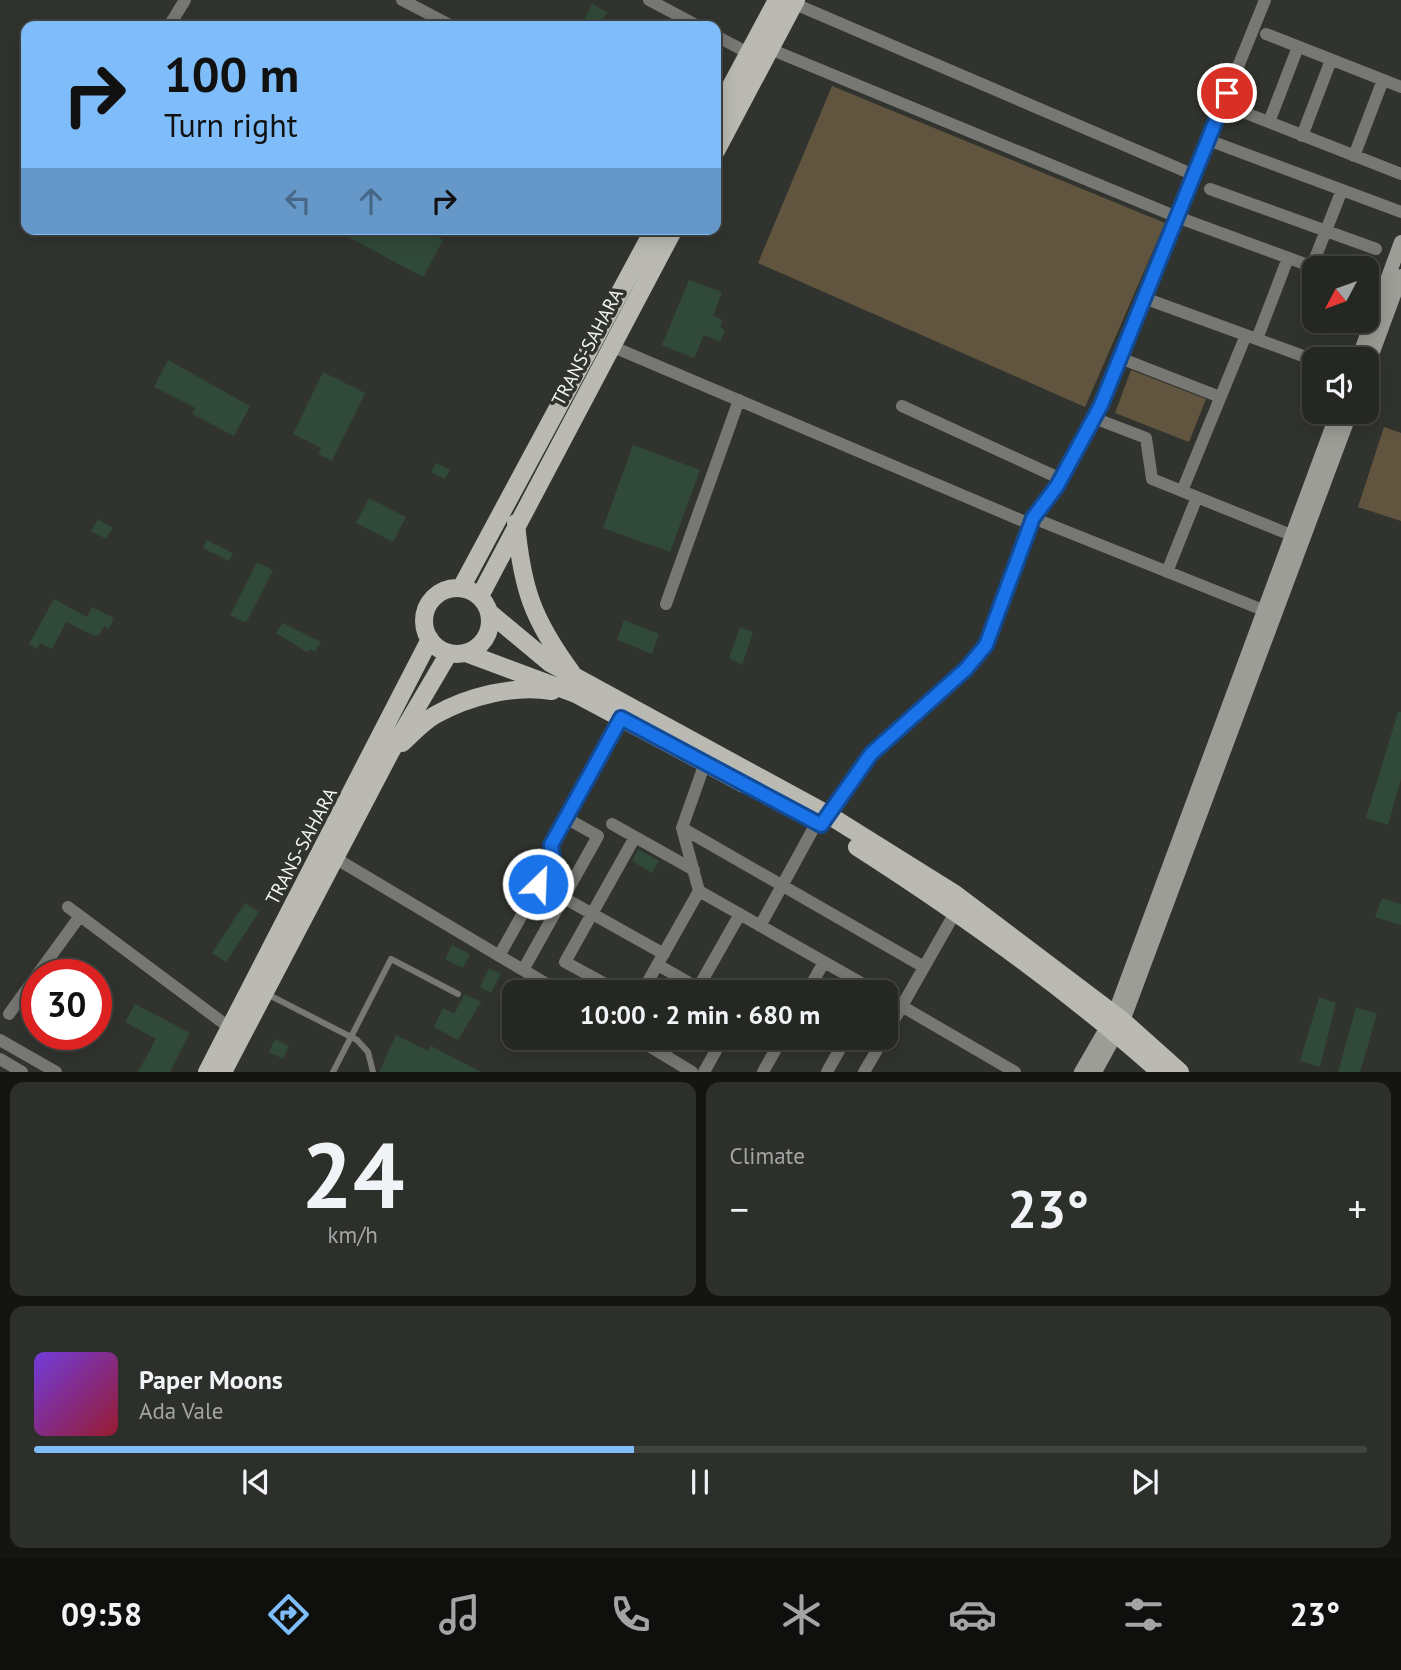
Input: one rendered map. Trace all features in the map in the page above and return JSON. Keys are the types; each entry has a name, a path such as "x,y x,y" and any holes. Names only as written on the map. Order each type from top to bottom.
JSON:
{"main road":[{"path":"721,140 789,1"},
{"path":"721,107 761,55"},
{"name":"TRANS-SAHARA","path":"461,588 651,235"},
{"name":"TRANS-SAHARA","path":"480,596 516,523 671,235"},
{"path":"1373,347 1401,242"},
{"path":"1364,347 1388,294 1401,276"},
{"path":"1095,1072 1297,537 1334,424"},
{"path":"1297,537 1345,424"},
{"path":"516,523 520,570 532,608 545,636 576,687"},
{"path":"1160,1072 1115,1024 955,894 822,820 576,687 457,653 430,639 424,619 427,608 441,592 461,588 480,596 490,613 576,687 621,718 705,763 822,820 956,911 1115,1024 1180,1072"},
{"path":"457,653 483,642 491,624 490,613"},
{"name":"TRANS-SAHARA","path":"219,1069 430,639"},
{"name":"TRANS-SAHARA","path":"219,1069 230,1028 258,989 335,858 390,754 457,653"},
{"path":"390,754 434,716 470,701 505,690 576,687"},
{"path":"1081,1072 1115,1024"}],"street":[{"path":"172,21 185,0"},
{"path":"402,0 442,21"},
{"path":"649,0 689,21"},
{"path":"760,926 822,820 871,754 980,654 1032,521 1061,479 1094,418 1265,0"},
{"path":"789,1 1194,175"},
{"path":"1266,34 1401,87"},
{"path":"721,38 1177,217 1302,262"},
{"path":"1269,122 1298,47"},
{"path":"1302,136 1332,60"},
{"path":"1354,156 1383,80"},
{"path":"1238,110 1401,174"},
{"path":"1208,140 1401,212"},
{"path":"1210,189 1376,249"},
{"path":"1318,256 1342,190"},
{"path":"1182,491 1220,397 1288,257"},
{"path":"1379,291 1388,294"},
{"path":"1144,298 1302,356"},
{"path":"611,346 1032,521 1269,612"},
{"path":"1120,358 1220,397"},
{"path":"666,604 739,400"},
{"path":"902,406 1061,479"},
{"path":"1094,418 1146,438 1152,479 1297,537"},
{"path":"1167,572 1196,497"},
{"path":"499,956 553,859 551,845 621,718"},
{"path":"649,980 699,891 682,828 705,763"},
{"path":"523,970 598,836 566,818"},
{"path":"612,824 694,870"},
{"path":"682,828 924,967"},
{"path":"598,980 565,962 635,837"},
{"path":"335,858 540,980"},
{"path":"538,884 592,914 689,980"},
{"path":"699,891 855,980"},
{"path":"68,907 230,1028"},
{"path":"898,1012 956,911"},
{"path":"707,980 740,914"},
{"path":"49,959 80,916"},
{"path":"814,980 824,962"},
{"path":"9,1014 21,997"},
{"path":"898,1004 1015,1072"},
{"path":"0,1040 55,1072"},
{"path":"656,1050 692,1072"},
{"path":"704,1072 715,1050"},
{"path":"768,1070 777,1050"},
{"path":"827,1072 839,1050"},
{"path":"864,1072 877,1050"},
{"path":"0,1059 22,1072"}],"lane":[{"path":"333,1072 391,959 458,994"},
{"path":"258,989 351,1036 368,1052 373,1072"}],"shaded area":[{"path":"832,86 1165,223 1085,407 758,263"},
{"path":"1131,370 1206,399 1189,442 1115,413"},
{"path":"1384,427 1401,433 1401,521 1358,507"}],"building":[{"path":"592,4 607,12 602,21 584,21"},
{"path":"344,235 433,235 443,240 423,277"},
{"path":"689,280 722,292 713,316 723,320 720,327 725,330 720,342 704,335 694,358 662,345"},
{"path":"168,360 250,406 234,436 192,414 195,408 154,387"},
{"path":"323,372 365,393 332,461 318,454 321,448 293,434"},
{"path":"633,445 700,470 670,552 603,528"},
{"path":"436,463 450,470 445,479 431,472"},
{"path":"369,498 406,517 393,542 356,523"},
{"path":"98,519 113,528 106,539 91,531"},
{"path":"207,540 233,553 229,561 203,548"},
{"path":"257,562 273,570 246,623 230,615"},
{"path":"54,599 87,617 92,607 114,618 109,629 104,626 99,635 95,636 66,622 52,649 40,643 37,649 29,644"},
{"path":"624,620 659,634 652,654 617,640"},
{"path":"283,623 321,642 315,652 310,649 307,652 276,633"},
{"path":"740,627 753,632 742,665 729,658"},
{"path":"1398,712 1401,712 1401,779 1388,825 1366,818"},
{"path":"638,849 659,861 652,873 632,861"},
{"path":"1382,898 1401,904 1401,925 1375,917"},
{"path":"245,903 259,912 226,962 212,953"},
{"path":"452,945 470,954 463,968 445,959"},
{"path":"489,968 501,974 491,993 480,987"},
{"path":"465,994 481,1002 458,1040 434,1027 443,1008 454,1014"},
{"path":"1319,997 1336,1003 1320,1067 1300,1061"},
{"path":"135,1004 190,1033 170,1072 138,1072 156,1039 125,1022"},
{"path":"1356,1007 1377,1014 1360,1072 1338,1072"},
{"path":"396,1035 428,1051 431,1046 481,1072 379,1072"},
{"path":"275,1039 289,1046 283,1059 269,1052"}],"route":[{"path":"538,884 553,859 551,845 621,718 821,825 871,754 980,654 986,645 1033,518 1057,486 1101,405 1227,93"}]}
